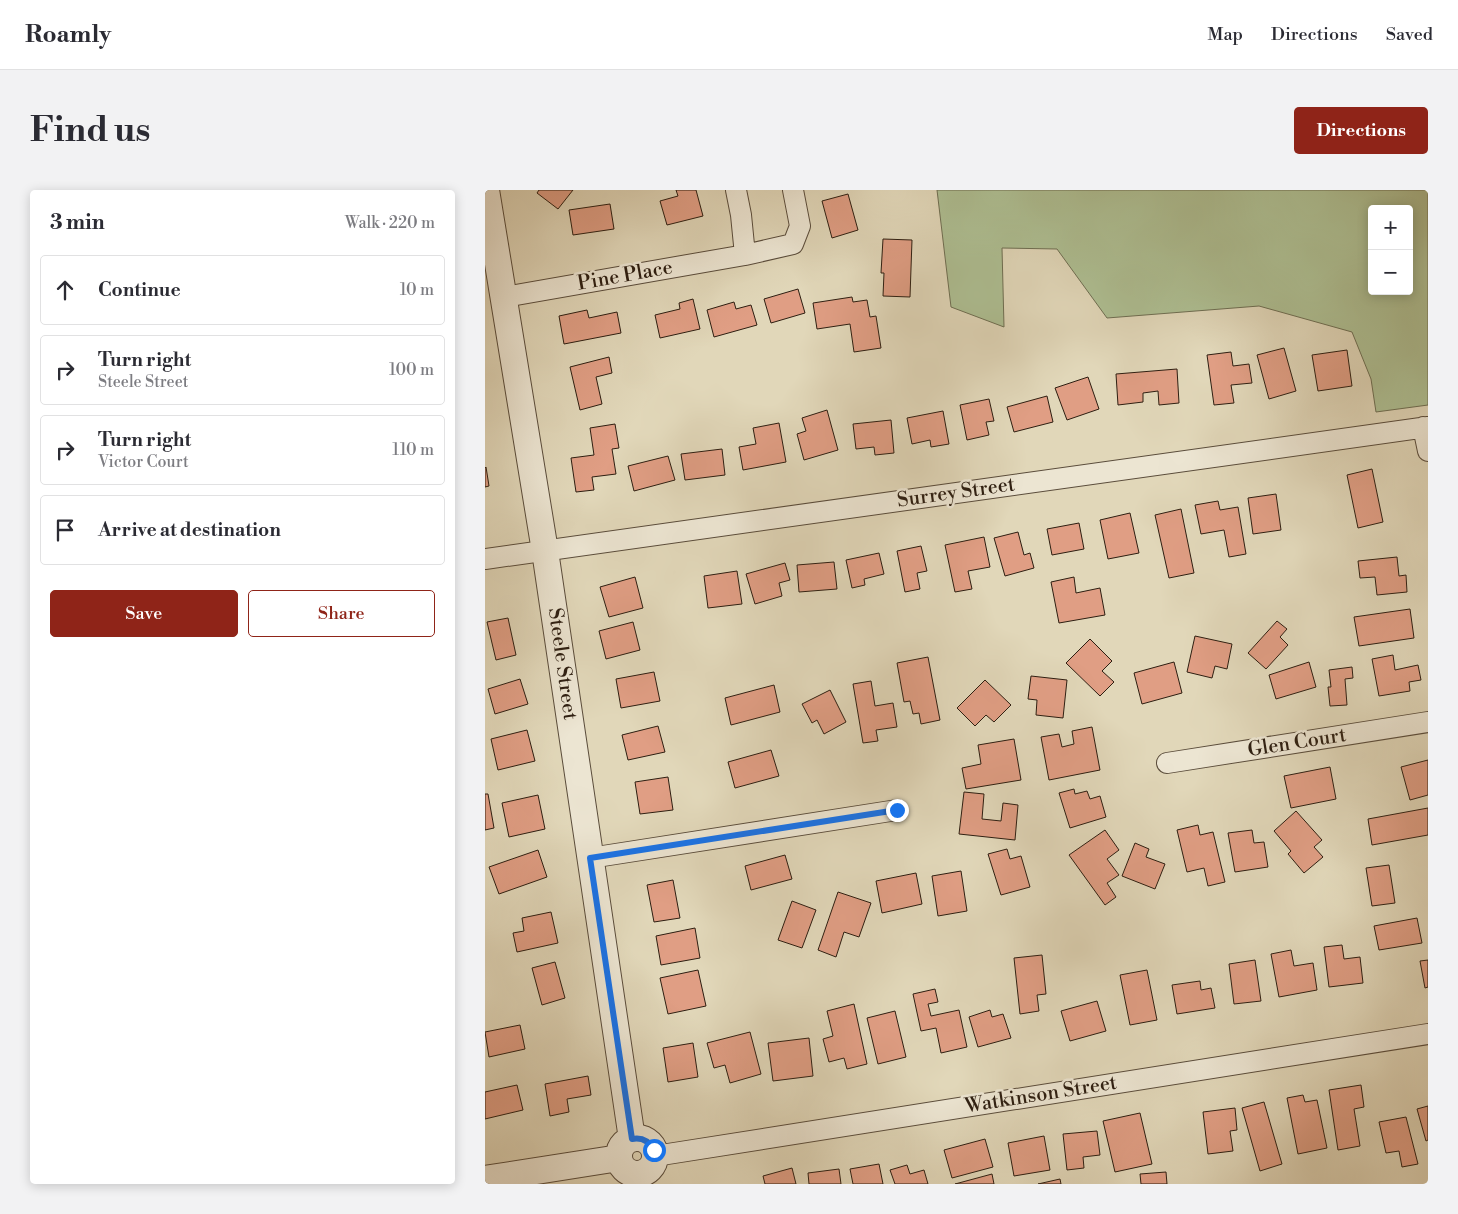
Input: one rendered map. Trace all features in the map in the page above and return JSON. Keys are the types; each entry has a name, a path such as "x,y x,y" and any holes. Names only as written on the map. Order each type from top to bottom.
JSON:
{"street":[{"name":"Steele Street","path":"486,190 497,286 545,551 590,858 625,1148"},
{"path":"736,190 745,255"},
{"name":"Pine Place","path":"497,286 745,255 793,244 799,226 793,190"},
{"path":"1425,427 1428,451"},
{"name":"Surrey Street","path":"485,559 1425,427"},
{"name":"Glen Court","path":"1167,763 1428,722"},
{"path":"590,858 897,810"},
{"name":"Watkinson Street","path":"645,1171 1428,1034"},
{"path":"485,1179 625,1148 623,1167 628,1171 645,1171"}],"green space":[{"path":"937,190 1428,190 1428,405 1376,412 1371,379 1352,332 1259,306 1107,318 1057,249 1002,248 1004,327 951,307"}],"building":[{"path":"539,190 573,190 558,209 537,193"},
{"path":"676,190 696,190 703,216 667,225 660,201 678,196"},
{"path":"848,194 858,230 832,238 822,201"},
{"path":"610,204 614,229 573,235 569,210"},
{"path":"883,239 912,240 910,297 883,296 884,273 881,273"},
{"path":"798,289 805,313 771,323 764,299"},
{"path":"852,297 853,302 867,300 870,317 876,316 881,348 854,352 850,324 817,329 813,303"},
{"path":"693,299 700,329 660,338 655,315 680,309 679,303"},
{"path":"734,302 736,309 751,305 757,325 714,337 707,310"},
{"path":"587,310 589,318 617,312 621,333 564,344 559,316"},
{"path":"1284,348 1296,391 1269,399 1257,355"},
{"path":"1347,350 1352,386 1318,391 1312,355"},
{"path":"1231,352 1233,366 1249,364 1252,383 1231,385 1234,403 1214,405 1207,355"},
{"path":"609,357 612,373 596,377 602,404 580,410 570,367"},
{"path":"1177,369 1179,403 1159,405 1158,391 1143,393 1143,402 1118,405 1116,374"},
{"path":"1088,377 1099,409 1067,420 1055,388"},
{"path":"1047,396 1053,422 1014,432 1007,407"},
{"path":"989,399 994,421 986,422 989,435 967,440 960,405"},
{"path":"827,410 838,450 804,460 797,434 806,431 802,418"},
{"path":"943,411 949,444 931,447 930,440 912,444 907,418"},
{"path":"891,420 894,453 875,455 874,447 856,449 853,424"},
{"path":"779,423 786,462 743,470 739,447 756,444 753,428"},
{"path":"615,424 619,448 612,449 616,474 592,477 594,490 576,492 571,458 594,455 590,428"},
{"path":"722,449 725,475 685,480 681,454"},
{"path":"668,456 675,480 634,491 628,466"},
{"path":"485,468 489,486 485,487"},
{"path":"1372,469 1383,522 1358,528 1347,475"},
{"path":"1276,494 1281,530 1253,534 1248,498"},
{"path":"1218,501 1220,510 1238,507 1246,554 1229,557 1224,530 1201,534 1195,505"},
{"path":"1181,509 1194,573 1169,578 1155,515"},
{"path":"1130,513 1139,553 1108,559 1100,520"},
{"path":"1079,523 1084,549 1052,555 1047,529"},
{"path":"1018,532 1024,555 1030,553 1034,568 1005,576 994,538"},
{"path":"984,537 990,567 968,571 972,589 955,592 945,545"},
{"path":"921,546 927,571 917,573 920,589 905,592 897,551"},
{"path":"879,553 884,574 864,579 865,585 852,588 846,560"},
{"path":"1397,557 1399,576 1406,575 1407,592 1377,595 1375,577 1360,578 1358,561"},
{"path":"834,562 837,589 799,592 797,565"},
{"path":"785,563 790,580 779,583 782,596 755,604 746,574"},
{"path":"737,571 742,604 708,608 704,576"},
{"path":"635,577 643,608 609,617 600,587"},
{"path":"1074,577 1076,593 1100,588 1105,615 1059,623 1051,582"},
{"path":"1410,609 1414,638 1359,646 1354,617"},
{"path":"508,618 516,655 496,660 487,622"},
{"path":"1277,621 1287,629 1280,637 1288,645 1266,669 1248,653"},
{"path":"633,622 640,650 606,659 599,631"},
{"path":"1195,636 1232,644 1227,669 1215,666 1212,678 1187,672"},
{"path":"1090,639 1112,661 1102,671 1114,682 1100,696 1066,663"},
{"path":"1393,655 1395,670 1418,665 1421,680 1409,682 1410,691 1379,696 1372,659"},
{"path":"928,657 940,720 921,724 919,713 913,714 910,701 904,702 897,663"},
{"path":"1174,662 1182,693 1142,704 1134,673"},
{"path":"1309,662 1316,687 1276,699 1269,675"},
{"path":"1352,667 1353,678 1345,679 1347,705 1330,706 1328,687 1331,687 1329,670"},
{"path":"654,672 660,701 621,708 616,679"},
{"path":"1031,676 1067,680 1063,718 1036,715 1037,700 1028,699"},
{"path":"520,679 528,704 495,714 488,689"},
{"path":"985,680 1011,705 994,722 986,715 975,726 957,708"},
{"path":"871,681 875,706 893,703 897,727 876,730 878,741 863,743 853,684"},
{"path":"774,685 780,712 731,725 725,698"},
{"path":"830,690 846,722 824,734 817,720 812,723 802,704"},
{"path":"658,726 665,752 628,760 622,735"},
{"path":"1092,727 1100,770 1049,780 1041,737 1059,734 1062,747 1074,744 1072,731"},
{"path":"527,730 535,761 498,770 491,739"},
{"path":"1014,739 1021,780 966,789 962,768 981,764 978,745"},
{"path":"771,750 779,776 735,788 728,762"},
{"path":"1428,760 1428,795 1410,800 1401,767"},
{"path":"1330,767 1336,799 1291,808 1284,776"},
{"path":"668,777 673,810 640,814 635,782"},
{"path":"1074,789 1075,794 1087,791 1090,799 1100,796 1106,817 1070,828 1059,793"},
{"path":"964,792 984,794 982,819 1001,821 1003,803 1018,805 1015,840 959,834"},
{"path":"485,794 488,794 494,828 485,830"},
{"path":"538,795 545,829 509,837 502,803"},
{"path":"1428,808 1428,835 1372,845 1368,819"},
{"path":"1296,811 1322,840 1314,847 1323,857 1304,873 1288,854 1291,851 1274,831"},
{"path":"1198,825 1200,835 1213,832 1225,882 1208,886 1204,868 1187,872 1177,830"},
{"path":"1105,830 1119,850 1107,859 1119,875 1107,883 1116,897 1105,905 1069,855"},
{"path":"1252,830 1254,843 1264,842 1268,867 1235,872 1228,833"},
{"path":"1135,843 1149,849 1146,857 1165,864 1155,889 1122,876"},
{"path":"1007,849 1010,859 1021,856 1030,887 1001,895 988,854"},
{"path":"538,850 547,877 499,894 489,867"},
{"path":"785,855 792,879 751,890 745,866"},
{"path":"1389,865 1395,903 1372,906 1366,868"},
{"path":"961,871 967,911 938,916 932,876"},
{"path":"916,873 922,904 882,913 876,881"},
{"path":"673,880 680,918 654,922 647,885"},
{"path":"838,892 871,903 859,937 844,932 836,957 818,950"},
{"path":"792,901 816,910 802,948 778,940"},
{"path":"551,912 558,943 517,952 513,933 524,931 522,918"},
{"path":"1417,918 1422,943 1379,950 1374,926"},
{"path":"695,928 700,958 661,965 656,936"},
{"path":"1342,945 1344,959 1360,957 1363,983 1329,987 1324,947"},
{"path":"1291,950 1294,966 1313,963 1317,990 1279,997 1271,954"},
{"path":"1042,955 1046,994 1037,995 1039,1011 1020,1014 1014,958"},
{"path":"1255,960 1261,1001 1234,1004 1229,964"},
{"path":"1428,960 1428,987 1425,988 1420,961"},
{"path":"555,962 565,998 542,1005 532,968"},
{"path":"698,970 706,1006 668,1014 660,978"},
{"path":"1147,970 1157,1020 1130,1025 1120,975"},
{"path":"1200,981 1201,990 1211,988 1215,1008 1177,1014 1172,985"},
{"path":"935,989 938,1002 928,1004 931,1016 959,1010 967,1047 941,1053 936,1028 921,1031 913,994"},
{"path":"1097,1001 1106,1031 1070,1041 1061,1011"},
{"path":"854,1004 867,1064 847,1069 844,1058 829,1062 823,1039 833,1036 827,1011"},
{"path":"990,1010 992,1017 1003,1014 1011,1038 978,1047 969,1017"},
{"path":"895,1011 906,1057 878,1064 867,1018"},
{"path":"520,1025 525,1049 489,1057 485,1032"},
{"path":"750,1032 761,1074 730,1083 725,1065 714,1068 707,1043"},
{"path":"809,1038 813,1076 773,1081 768,1043"},
{"path":"693,1043 698,1077 668,1082 663,1048"},
{"path":"588,1076 591,1095 567,1099 569,1112 550,1116 545,1084"},
{"path":"517,1085 523,1110 485,1119 485,1092"},
{"path":"1361,1085 1364,1107 1354,1109 1360,1146 1338,1150 1329,1090"},
{"path":"1303,1095 1305,1102 1317,1100 1327,1148 1298,1154 1287,1098"},
{"path":"1264,1102 1282,1164 1260,1171 1242,1108"},
{"path":"1428,1106 1428,1140 1426,1141 1417,1109"},
{"path":"1235,1108 1237,1130 1230,1131 1233,1151 1208,1154 1203,1112"},
{"path":"1140,1113 1152,1164 1115,1172 1103,1121"},
{"path":"1406,1117 1418,1164 1402,1167 1399,1151 1386,1153 1379,1122"},
{"path":"1097,1131 1100,1155 1083,1157 1084,1168 1067,1170 1063,1134"},
{"path":"1044,1136 1050,1170 1014,1176 1008,1143"},
{"path":"985,1139 993,1167 952,1178 944,1150"},
{"path":"879,1164 883,1184 853,1184 850,1169"},
{"path":"907,1165 910,1174 924,1170 928,1184 895,1184 890,1170"},
{"path":"792,1168 796,1184 765,1184 763,1176"},
{"path":"839,1169 841,1184 809,1184 808,1173"},
{"path":"1166,1172 1167,1184 1141,1184 1140,1174"},
{"path":"992,1174 994,1184 955,1184"},
{"path":"1060,1179 1061,1184 1038,1184"}],"route":[{"path":"654,1150 647,1141 641,1138 632,1139 590,858 897,810"}]}
